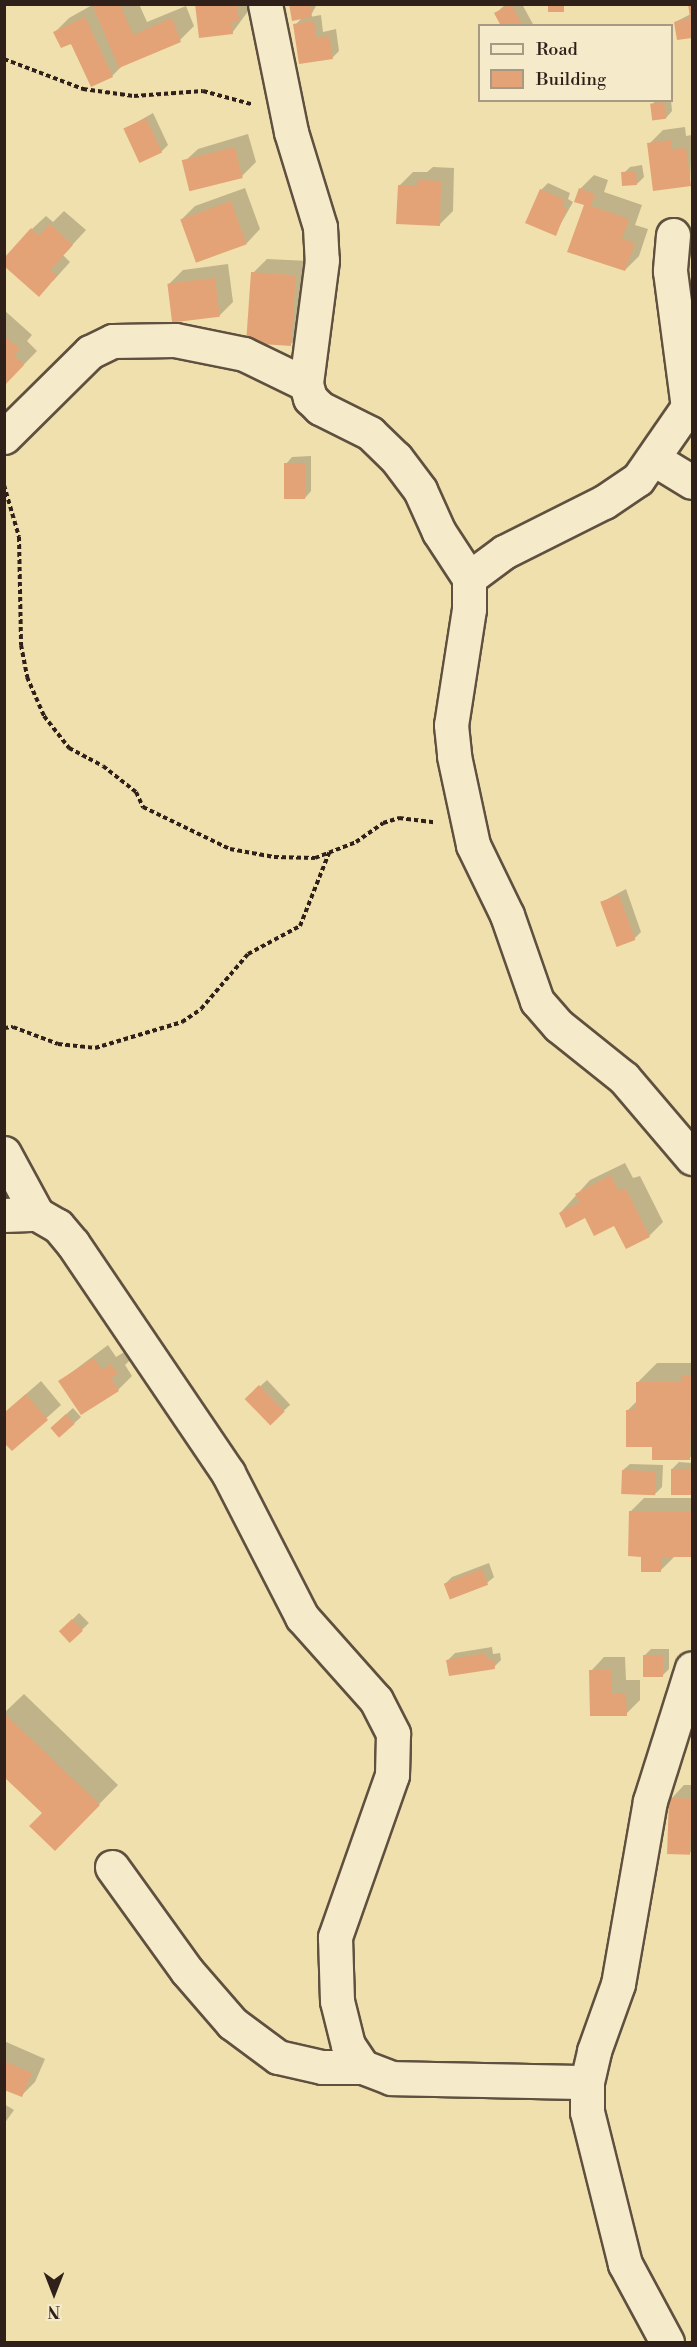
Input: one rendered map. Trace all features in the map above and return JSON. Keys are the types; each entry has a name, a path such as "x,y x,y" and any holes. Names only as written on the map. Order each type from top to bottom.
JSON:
{"street":[{"path":"265,4 288,115 320,227 322,260 306,384 310,398 320,408 370,433 396,458 420,490 439,532 469,578 468,609 451,725 453,756 471,832 488,880 507,915 537,1001 559,1026 624,1078 693,1158"},
{"path":"469,578 504,552 604,502 638,479 690,404 670,272 673,235"},
{"path":"4,437 90,352 113,341 175,340 244,354 306,384"},
{"path":"654,459 693,482"},
{"path":"4,1153 37,1214"},
{"path":"4,1215 37,1214 58,1226 73,1244 228,1473 302,1617 376,1700 393,1734 392,1775 335,1937 337,2001 348,2045 363,2067"},
{"path":"667,2343 625,2264 587,2112 587,2082 618,1984 650,1801 693,1668"},
{"path":"112,1867 187,1971 232,2023 278,2056 322,2067 363,2067 391,2078 587,2082"}],"path":[{"path":"4,59 83,88 134,96 203,91 288,115"},
{"path":"4,485 19,537 21,645 27,677 44,716 69,748 104,766 136,792 143,807 230,849 315,858 399,818 423,818 471,832"},
{"path":"4,1028 14,1027 58,1044 95,1048 182,1022 201,1009 248,954 300,926 330,852"}],"building":[{"path":"92,4 120,4 133,35 172,18 181,42 119,68"},
{"path":"195,4 237,4 239,21 232,22 233,34 199,38"},
{"path":"289,4 310,4 312,17 292,21"},
{"path":"511,4 522,24 500,24 494,13"},
{"path":"548,4 564,4 564,12 548,12"},
{"path":"688,4 692,4 692,38 677,40 674,22 690,18"},
{"path":"85,17 113,77 91,87 71,44 61,48 53,32"},
{"path":"314,21 316,38 329,36 333,59 299,64 293,24"},
{"path":"664,102 666,119 652,121 650,104"},
{"path":"146,118 162,152 139,163 123,129"},
{"path":"671,140 672,149 686,148 691,186 653,191 647,143"},
{"path":"235,147 243,178 189,191 182,160"},
{"path":"636,171 637,185 622,186 621,172"},
{"path":"417,180 441,181 440,226 396,224 398,185 417,186"},
{"path":"579,188 595,194 591,206 629,219 622,239 635,243 625,271 567,252 584,205 574,202"},
{"path":"540,189 565,200 562,206 567,208 556,236 525,223"},
{"path":"231,201 247,244 196,263 180,219"},
{"path":"50,224 73,245 50,270 57,276 39,297 4,266 4,258 31,228 39,236"},
{"path":"251,272 296,275 291,346 246,343"},
{"path":"215,278 220,317 172,323 167,284"},
{"path":"4,336 20,349 14,355 24,365 4,386"},
{"path":"284,463 305,463 305,499 284,499"},
{"path":"619,895 635,940 617,947 600,902"},
{"path":"611,1175 619,1191 626,1189 650,1237 626,1249 614,1226 594,1236 585,1218 566,1228 559,1213 580,1202 575,1194"},
{"path":"94,1358 102,1370 111,1364 118,1374 111,1378 119,1391 81,1415 58,1381"},
{"path":"681,1375 692,1375 690,1460 652,1460 652,1447 626,1447 626,1410 636,1410 636,1382 681,1382"},
{"path":"259,1385 285,1412 270,1426 245,1399"},
{"path":"26,1394 48,1420 12,1451 4,1443 4,1413"},
{"path":"66,1414 75,1424 59,1438 50,1428"},
{"path":"671,1469 692,1469 692,1495 671,1495"},
{"path":"622,1470 656,1471 655,1495 621,1494"},
{"path":"629,1511 692,1512 691,1557 661,1557 661,1572 641,1572 641,1557 628,1556"},
{"path":"482,1569 488,1585 450,1600 444,1584"},
{"path":"72,1619 83,1631 70,1643 59,1631"},
{"path":"486,1653 487,1660 494,1659 495,1669 449,1676 446,1660"},
{"path":"643,1655 663,1655 663,1677 643,1677"},
{"path":"589,1670 612,1670 612,1694 626,1693 627,1716 590,1716"},
{"path":"4,1713 100,1805 55,1851 29,1826 42,1813 4,1777"},
{"path":"669,1798 692,1799 690,1855 667,1854"},
{"path":"4,2061 32,2073 22,2097 4,2090"}]}
